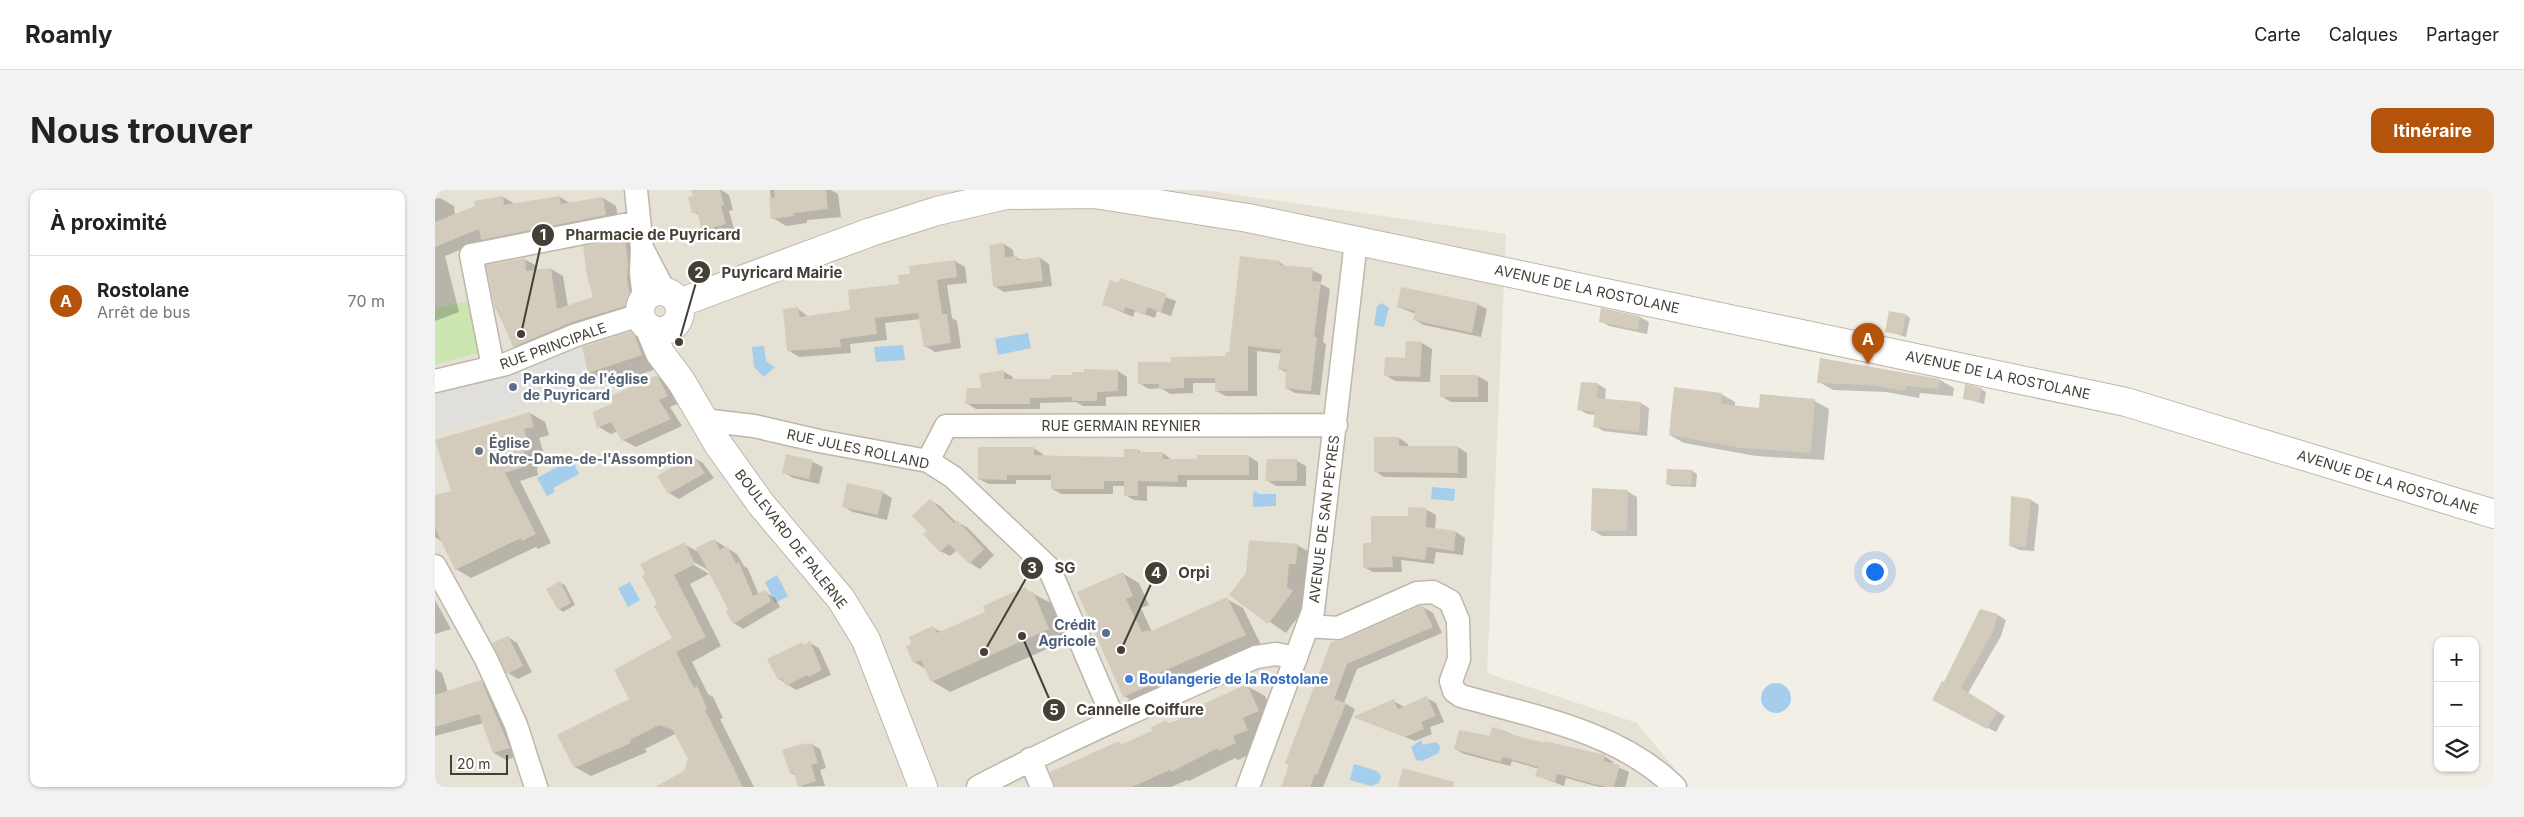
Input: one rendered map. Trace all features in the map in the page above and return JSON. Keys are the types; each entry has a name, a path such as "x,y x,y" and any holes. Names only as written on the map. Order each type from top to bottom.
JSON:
{"street":[{"path":"636,190 643,248 660,309"},
{"name":"AVENUE DE LA ROSTOLANE","path":"660,309 871,232 937,211 1006,195 1094,194 1248,218 1328,237 1356,241 2126,402 2494,514"},
{"path":"493,367 471,255 639,222"},
{"name":"AVENUE DE SAN PEYRES","path":"1248,787 1313,611 1356,241"},
{"name":"RUE PRINCIPALE","path":"435,381 506,364 576,335 660,309"},
{"name":"BOULEVARD DE PALERNE","path":"660,309 660,353 681,381 703,420 761,504 841,599 866,640 923,787"},
{"name":"RUE JULES ROLLAND","path":"703,420 754,426 819,441 928,461 953,477 1049,568 1114,720"},
{"name":"RUE GERMAIN REYNIER","path":"928,461 946,426 1336,426"},
{"path":"435,566 498,684 516,725 536,787"},
{"path":"1308,626 1338,628 1417,593 1433,592 1450,601 1459,620 1459,659 1451,681 1454,691 1461,696 1587,732 1632,755 1675,787"},
{"path":"978,787 1030,759 1256,657 1276,654 1296,658"},
{"path":"1030,759 1042,787"}],"shaded area":[{"path":"435,190 1204,190 1506,234 1487,673 1637,723 1690,787 435,787"},
{"name":"Parking de l'église de Puyricard","path":"579,337 592,391 435,434 435,384"}],"green space":[{"path":"470,301 482,352 435,365 435,308"}],"water":[{"path":"1382,303 1389,308 1384,327 1374,325 1377,306"},
{"path":"1028,333 1031,348 998,355 995,339"},
{"path":"903,345 905,360 876,362 874,347"},
{"path":"764,346 766,361 775,367 764,377 754,367 752,347"},
{"path":"572,459 579,474 553,488 555,492 547,496 537,478"},
{"path":"1432,487 1455,489 1454,501 1431,499"},
{"path":"1255,491 1259,494 1276,494 1276,506 1253,507 1253,494"},
{"path":"777,575 788,596 775,603 765,582"},
{"path":"630,582 640,600 628,607 618,588"},
{"path":"1776,683 1782,684 1790,692 1790,704 1782,712 1776,713 1770,712 1762,704 1761,698 1762,692 1770,684"},
{"path":"1421,740 1423,745 1436,742 1440,746 1439,753 1422,761 1416,760 1411,747"},
{"path":"1354,764 1377,771 1381,776 1379,783 1371,786 1350,780"}],"building":[{"path":"691,190 720,190 724,205 721,206 726,224 702,231 697,212 692,213 688,197 693,196"},
{"path":"774,190 826,190 828,209 794,213 794,216 771,219 769,198 775,197"},
{"path":"503,196 504,205 560,196 561,204 603,197 606,215 481,240 479,229 435,247 435,222 475,206 474,201"},
{"path":"625,238 628,264 627,280 632,304 572,322 513,347 497,308 495,309 486,265 525,258 526,271 551,268 557,309 593,297 587,276 583,246"},
{"path":"1004,243 1005,257 1017,256 1017,260 1040,257 1043,281 993,287 989,245"},
{"path":"1240,256 1280,261 1279,265 1313,268 1312,281 1321,282 1314,337 1317,337 1311,391 1285,388 1286,370 1278,369 1281,350 1248,346 1248,391 1215,391 1215,378 1184,378 1184,388 1159,389 1159,384 1138,384 1138,362 1171,362 1171,357 1225,356 1226,352 1229,352"},
{"path":"955,260 957,277 937,280 942,314 947,314 951,343 924,347 918,313 875,318 877,334 840,339 841,347 787,351 783,309 798,307 800,317 850,310 848,290 899,284 898,275 910,274 909,266"},
{"path":"1120,278 1167,294 1161,312 1148,307 1145,314 1125,307 1124,312 1102,305 1110,280 1118,283"},
{"path":"1401,287 1478,303 1472,333 1413,320 1415,311 1397,307"},
{"path":"1601,308 1640,316 1638,330 1599,322"},
{"path":"1889,311 1906,314 1902,335 1885,332"},
{"path":"633,331 642,355 588,373 582,347"},
{"path":"1406,341 1422,342 1420,377 1384,376 1385,357 1405,358"},
{"path":"1820,358 1940,379 1939,389 1906,386 1905,391 1871,385 1817,383"},
{"path":"1084,369 1118,370 1118,391 1097,392 1097,401 1072,401 1072,397 1030,398 1030,404 965,404 967,388 981,388 979,374 1004,370 1004,379 1051,379 1051,375 1072,375 1072,372 1084,372"},
{"path":"657,375 668,396 659,400 671,419 622,441 611,422 597,428 593,412 613,403 611,396"},
{"path":"1440,375 1478,375 1478,397 1440,397"},
{"path":"1581,382 1598,383 1597,398 1641,402 1639,432 1593,427 1595,412 1577,410"},
{"path":"1965,384 1982,388 1979,402 1963,399"},
{"path":"1674,387 1722,393 1721,404 1759,408 1760,394 1815,399 1811,453 1741,448 1669,435"},
{"path":"530,412 534,427 524,429 529,445 525,447 522,461 523,467 505,473 536,534 522,541 521,538 455,570 435,528 435,495 451,491 435,440"},
{"path":"1374,437 1399,437 1399,446 1458,446 1458,473 1374,472"},
{"path":"978,447 1034,447 1034,455 1124,457 1124,449 1138,449 1138,452 1163,452 1163,459 1197,459 1197,455 1249,455 1249,475 1178,475 1178,482 1138,481 1138,496 1124,496 1124,481 1104,481 1104,489 1051,489 1051,475 1007,475 1007,480 978,479"},
{"path":"786,454 813,460 809,479 782,473"},
{"path":"693,455 705,473 668,494 657,476"},
{"path":"1267,459 1297,459 1297,481 1265,481"},
{"path":"1667,469 1693,470 1691,485 1666,484"},
{"path":"847,483 883,491 878,515 842,507"},
{"path":"1592,488 1628,490 1627,531 1591,531"},
{"path":"2011,496 2031,499 2026,547 2009,546"},
{"path":"930,499 954,523 957,520 984,549 969,564 949,544 940,552 923,534 927,531 912,516"},
{"path":"1408,507 1427,508 1426,527 1456,531 1454,551 1427,547 1425,560 1392,556 1393,567 1363,568 1363,543 1371,543 1371,516 1408,516"},
{"path":"714,539 720,550 727,546 736,564 739,562 753,596 765,590 771,601 733,624 726,611 728,609 696,548"},
{"path":"1249,540 1298,544 1296,564 1289,564 1287,587 1293,591 1268,624 1229,595 1246,573"},
{"path":"685,542 695,564 674,575 706,637 676,652 694,688 697,686 707,708 705,710 743,787 655,787 684,771 688,759 673,730 659,725 630,740 631,743 574,768 557,735 629,699 614,670 672,638 654,606 657,604 642,576 645,574 640,564"},
{"path":"1123,572 1133,596 1126,599 1142,632 1148,630 1149,632 1227,597 1246,635 1159,673 1162,680 1123,697 1077,592"},
{"path":"560,581 571,603 558,610 546,589"},
{"path":"1025,587 1029,592 1033,591 1049,629 931,682 921,660 913,663 906,646 911,644 909,637 933,626 937,633 985,612 983,606"},
{"path":"1423,606 1433,627 1347,664 1334,699 1346,703 1317,775 1315,774 1310,787 1281,787 1289,765 1285,763 1331,642 1343,640"},
{"path":"1980,609 1998,614 1993,632 1961,688 1998,711 1987,729 1932,700 1942,681 1944,682"},
{"path":"508,636 523,666 507,674 492,643"},
{"path":"810,641 822,670 809,677 807,675 786,686 782,678 778,680 767,659 802,642 804,645"},
{"path":"481,680 510,748 493,753 479,714 435,727 435,695"},
{"path":"1247,684 1259,711 1243,718 1248,730 1233,736 1236,743 1219,751 1218,748 1171,772 1170,770 1132,787 1055,787 1050,772 1119,741 1120,745 1152,731 1151,727 1166,720 1168,724 1201,710 1199,706"},
{"path":"1427,696 1436,716 1421,722 1424,729 1405,737 1353,717 1394,699 1398,709"},
{"path":"1492,727 1509,732 1509,734 1544,743 1545,741 1605,755 1604,761 1620,765 1614,787 1606,787 1557,774 1555,782 1535,776 1538,767 1503,757 1501,762 1454,749 1459,730 1490,736"},
{"path":"804,743 805,745 812,743 818,763 811,765 816,781 798,787 794,773 790,774 782,750"},
{"path":"1403,768 1454,782 1453,787 1398,787"}],"place":[{"name":"Pharmacie de Puyricard","path":"521,334"},
{"name":"Puyricard Mairie","path":"679,342"},
{"name":"Rostolane","path":"1868,364"},
{"name":"Parking de l'église de Puyricard","path":"513,387"},
{"name":"Église Notre-Dame-de-l'Assomption","path":"479,451"},
{"name":"Crédit Agricole","path":"1106,633"},
{"name":"Cannelle Coiffure","path":"1022,636"},
{"name":"Orpi","path":"1121,650"},
{"name":"SG","path":"984,652"},
{"name":"Boulangerie de la Rostolane","path":"1129,679"}]}
